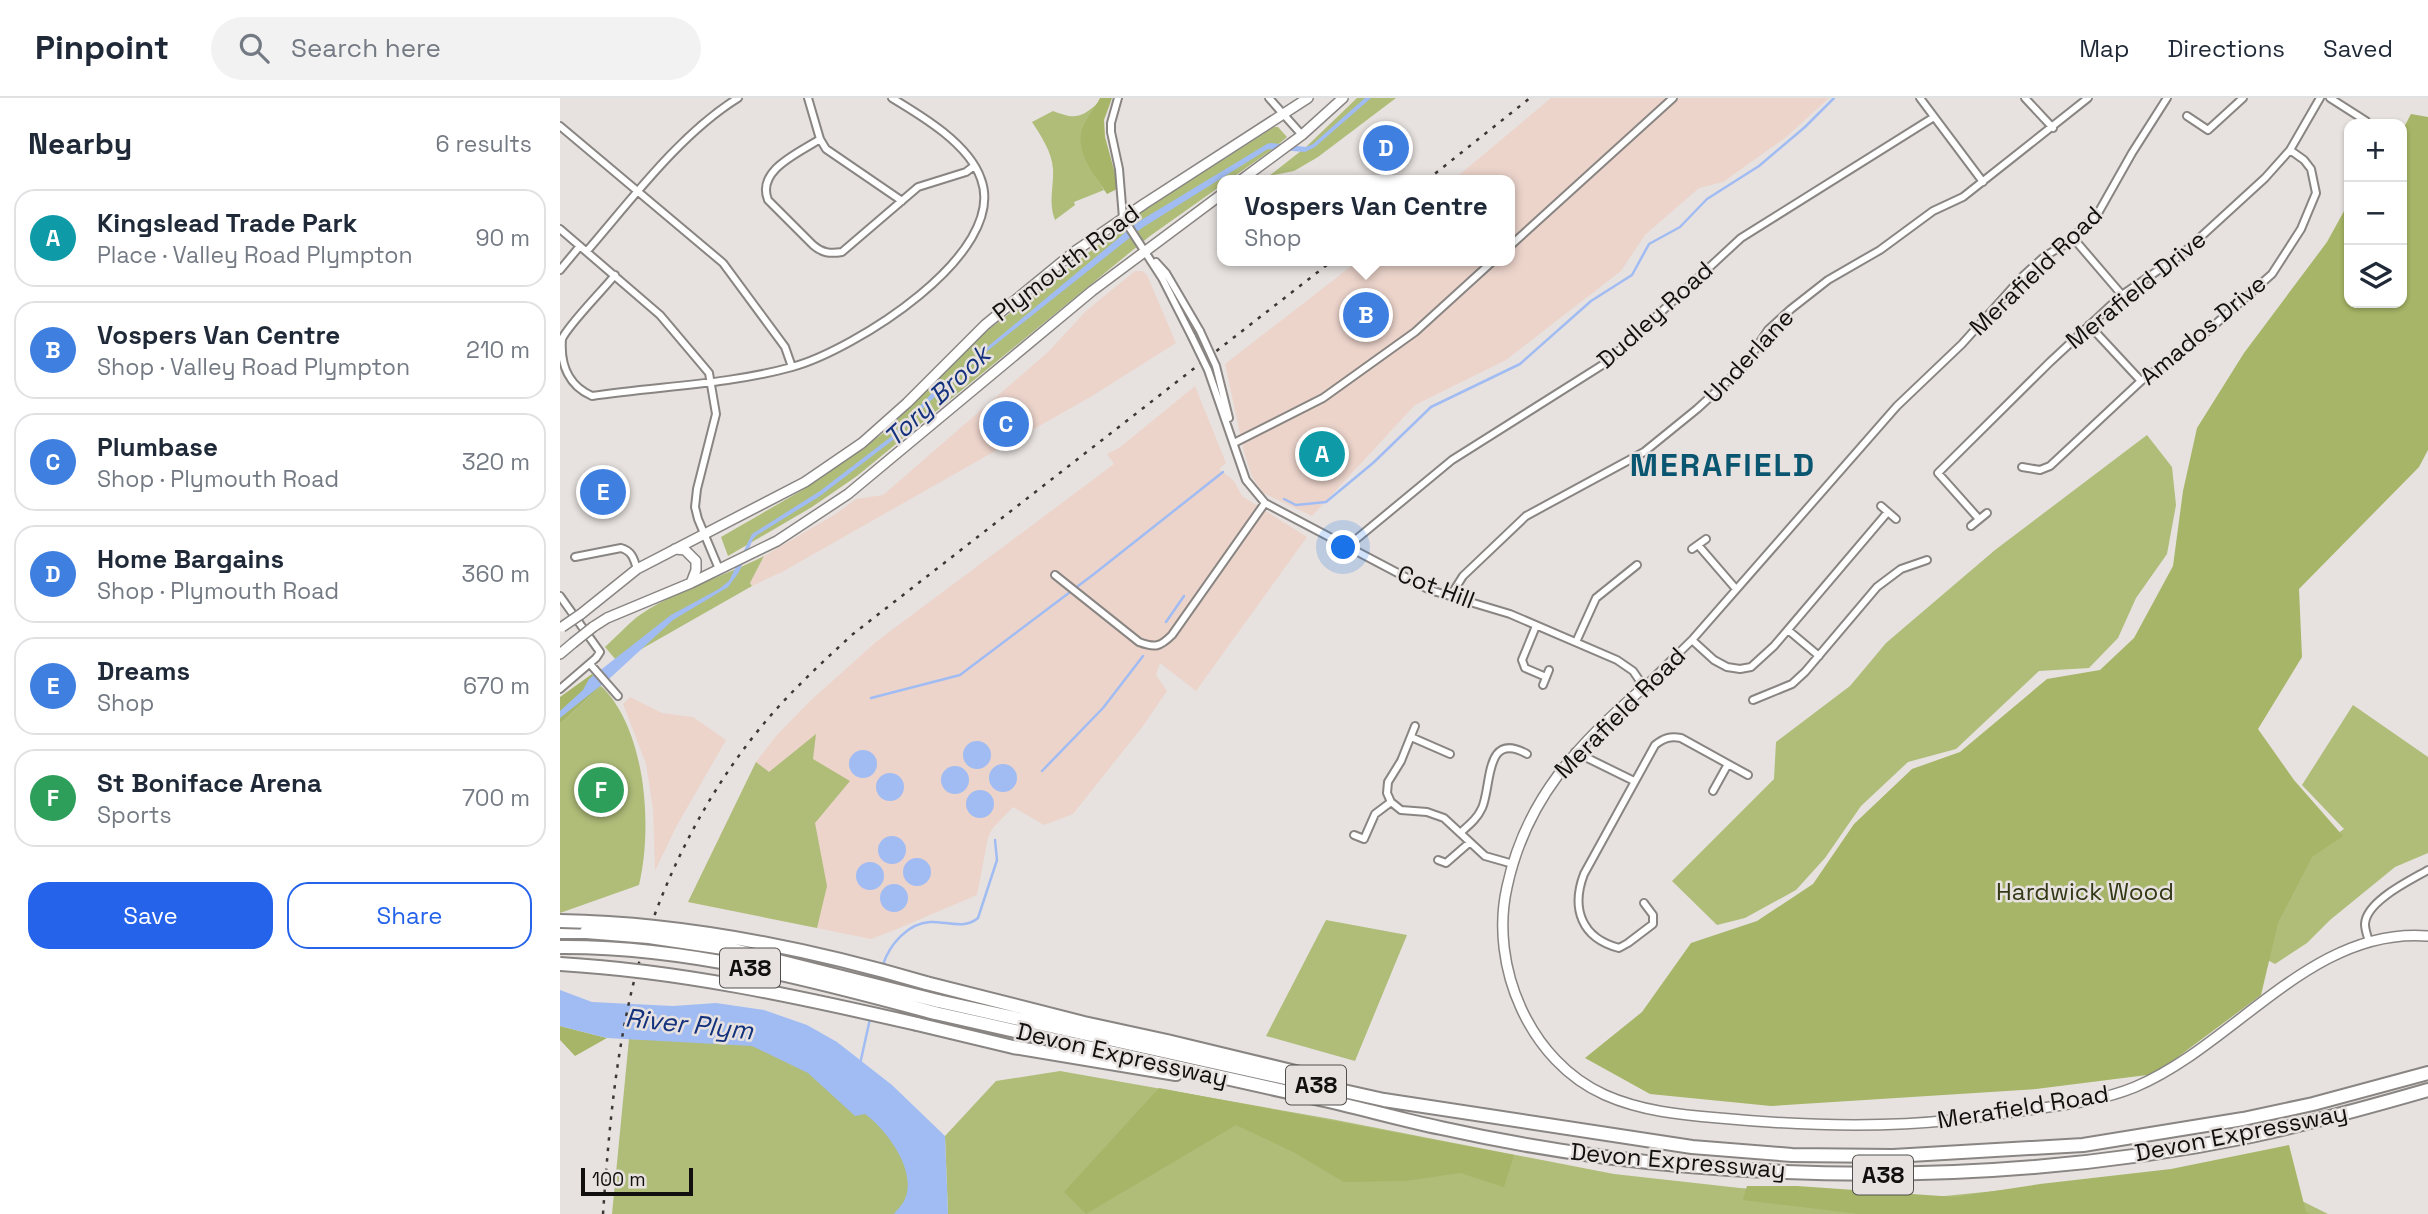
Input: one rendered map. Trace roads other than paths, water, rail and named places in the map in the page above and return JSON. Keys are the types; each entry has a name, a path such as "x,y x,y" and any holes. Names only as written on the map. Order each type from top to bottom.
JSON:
{"highway":[{"name":"A38","path":"560,921 685,929 857,962 926,983 1084,1023 1323,1078 1428,1108"},
{"name":"A38","path":"560,932 649,937 730,949 936,1007"},
{"name":"A38","path":"560,947 623,950 734,965 936,1007"},
{"name":"A38","path":"560,964 658,972 917,1024 1013,1048 1173,1074 1204,1073"},
{"name":"Devon Expressway","path":"936,1007 1156,1049 1428,1108 1692,1147 1792,1155 1893,1156 2082,1145 2162,1133 2302,1106 2428,1073"},
{"name":"Devon Expressway","path":"936,1007 1440,1128 1571,1151 1687,1166 1889,1175 1988,1171 2167,1151 2317,1121 2428,1090"},
{"name":"A38","path":"1084,1023 1156,1049"}],"main road":[{"name":"Plymouth Road","path":"561,628 637,569 673,548 806,482 862,443 907,403 985,325 1074,252 1308,98"},
{"path":"1248,175 1302,135 1343,98"},
{"name":"Plymouth Road","path":"560,654 593,627 777,541 851,492 1092,291 1217,198"},
{"path":"673,548 685,550 696,561 691,583"},
{"name":"Merafield Road","path":"1644,687 1575,752 1550,784 1528,825 1513,864 1503,913 1504,946 1515,992 1526,1019 1543,1046 1568,1073 1602,1094 1633,1106 1682,1115 1748,1121 1874,1123 1951,1121 2108,1096 2136,1087 2169,1069 2336,953 2395,935 2428,936"}],"street":[{"path":"587,251 694,132 738,98"},
{"path":"808,98 820,139 826,149 902,201"},
{"path":"615,275 562,338 560,365 567,379 577,389 592,396 712,382 792,367 817,358 864,334 918,296 955,262 973,236 983,212 984,191 974,166 942,130 892,98"},
{"path":"1118,98 1112,114 1111,132 1119,169 1123,218"},
{"path":"1269,98 1302,135"},
{"path":"1515,241 1673,98"},
{"path":"1920,98 1983,182"},
{"path":"2025,98 2053,128"},
{"name":"Underlane","path":"1451,595 1463,576 1526,516 1644,452 1697,410 1744,366 1768,330 1828,280 1880,250 1933,211 1963,197 2088,98"},
{"name":"Merafield Road","path":"1644,687 1692,640 1897,406 1962,344 2023,276 2045,256 2074,239 2104,205 2166,98"},
{"path":"2187,116 2208,130 2243,98"},
{"name":"Merafield Drive","path":"1931,480 2089,325 2122,296 2182,254 2265,178 2290,150 2320,98"},
{"path":"2330,98 2363,119"},
{"name":"Dudley Road","path":"1349,546 1452,460 1607,362 1741,238 1934,117"},
{"path":"560,126 723,263 785,347 792,367"},
{"path":"820,139 770,174 765,191 768,200 820,251 831,254 842,252 918,187 966,172 974,166"},
{"name":"Amados Drive","path":"2022,467 2040,470 2050,466 2141,381 2194,343 2272,274 2301,229 2316,193 2311,169 2290,150"},
{"name":"Cot Hill","path":"1123,218 1162,278 1192,337 1230,428 1246,480 1265,503 1425,588 1510,614 1617,660 1633,671 1644,687"},
{"path":"560,229 660,316 709,373 716,414 695,507 719,569"},
{"path":"2074,239 2122,296"},
{"path":"560,270 580,246"},
{"name":"Cot Hill","path":"1145,251 1166,273 1200,331 1216,366 1230,428"},
{"path":"1234,443 1323,398 1415,332 1488,266"},
{"path":"2089,325 2141,381"},
{"path":"1938,473 1979,519"},
{"path":"1055,575 1139,642 1153,647 1162,646 1265,503"},
{"path":"1881,506 1896,519"},
{"path":"1692,640 1714,660 1727,667 1751,667 1763,659 1887,513"},
{"path":"1971,526 1987,513"},
{"path":"1706,539 1695,547 1737,589"},
{"path":"575,557 621,548 632,555 637,569"},
{"path":"1753,700 1792,684 1805,673 1877,587 1890,576 1927,560"},
{"path":"1576,642 1596,598 1637,565"},
{"path":"560,596 600,652 560,689"},
{"path":"1536,626 1522,660 1525,668 1547,673 1543,685"},
{"path":"1787,630 1819,656"},
{"path":"560,643 573,643"},
{"path":"590,664 618,696"},
{"path":"1415,726 1401,761 1388,782 1387,793 1391,802 1401,810 1444,818 1485,856 1513,864"},
{"path":"1644,903 1653,915 1653,924 1619,948 1607,945 1595,935 1582,921 1577,905 1578,890 1584,874 1656,745 1672,736 1681,738 1748,775"},
{"path":"1411,737 1450,754"},
{"path":"1460,833 1478,817 1484,805 1493,760 1501,752 1511,748 1527,754"},
{"path":"1575,752 1634,781"},
{"path":"1713,791 1728,764"},
{"path":"1354,835 1364,839 1375,814 1391,802"},
{"path":"1438,860 1446,863 1469,843"},
{"path":"2369,941 2365,922 2373,907 2398,887 2428,870"}],"water":[{"path":"1365,98 1371,98 1315,147 1305,152 1268,149 1227,175 1217,175 1217,181 1142,228 986,352 928,403 893,440 820,496 757,535 739,572 728,587 673,620 609,679 560,718 560,711 583,690 589,679 671,615 729,581 752,534 820,491 892,436 932,393 1138,222 1267,144 1306,147 1313,144"},
{"path":"977,741 987,745 991,755 987,765 977,769 967,765 963,755 967,745"},
{"path":"863,750 873,754 877,764 873,774 863,778 853,774 849,764 853,754"},
{"path":"1003,764 1013,768 1017,778 1013,788 1003,792 993,788 989,778 993,768"},
{"path":"955,766 965,770 969,780 965,790 955,794 945,790 941,780 945,770"},
{"path":"890,773 900,777 904,787 900,797 890,801 880,797 876,787 880,777"},
{"path":"980,790 990,794 994,804 990,814 980,818 970,814 966,804 970,794"},
{"path":"892,836 902,840 906,850 902,860 892,864 882,860 878,850 882,840"},
{"path":"917,858 927,862 931,872 927,882 917,886 907,882 903,872 907,862"},
{"path":"870,862 880,866 884,876 880,886 870,890 860,886 856,876 860,866"},
{"path":"894,884 904,888 908,898 904,908 894,912 884,908 880,898 884,888"},
{"name":"River Plym","path":"560,990 592,1002 673,1006 716,1003 764,1010 807,1025 837,1042 892,1085 945,1136 948,1214 894,1214 904,1201 907,1177 891,1140 865,1114 855,1116 808,1073 752,1046 607,1038 560,1026"}],"waterway":[{"path":"1284,499 1296,505 1326,502 1373,463 1431,407 1520,364 1591,301 1632,275 1649,244 1680,227 1707,199 1759,166 1834,98"},
{"path":"871,698 960,675 1223,472"},
{"path":"1166,622 1184,596"},
{"path":"1042,771 1103,708 1143,656"},
{"path":"883,965 900,936 914,926 930,922 967,924 978,918 997,860 995,840"},
{"path":"860,1064 870,1019"}],"railway":[{"path":"1433,175 1530,98"},
{"path":"603,1214 616,1079 624,1025 640,959 653,919 687,842 707,804 754,735 798,686 853,634 1326,266"}],"place":[{"name":"Home Bargains","path":"1386,148"},
{"name":"Vospers Van Centre","path":"1366,315"},
{"name":"Plumbase","path":"1006,424"},
{"name":"Kingslead Trade Park","path":"1322,454"},
{"name":"Dreams","path":"603,492"},
{"name":"St Boniface Arena","path":"601,790"}],"district":[{"name":"MERAFIELD","path":"1723,465"}],"water label":[{"name":"Tory Brook","path":"937,396"}],"park label":[{"name":"Hardwick Wood","path":"2085,892"}]}
